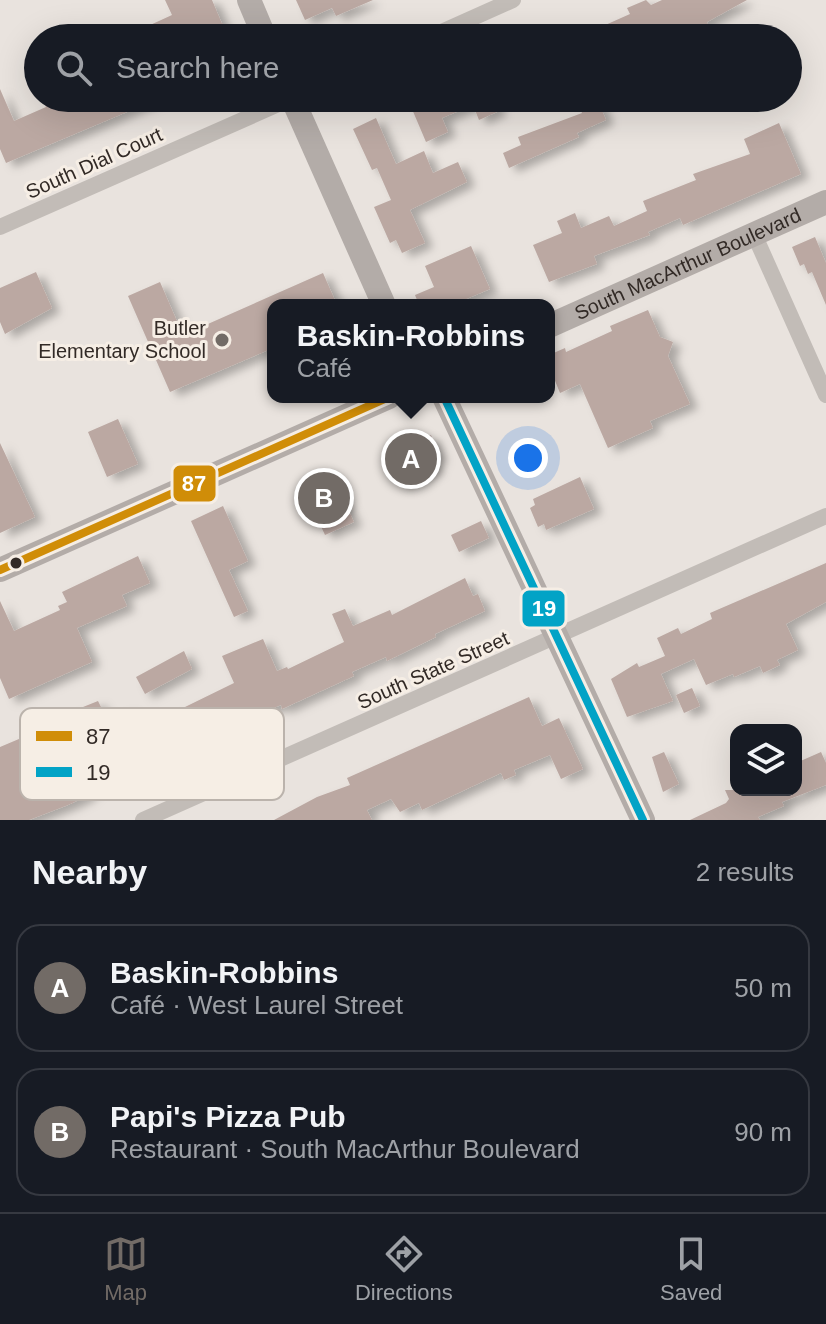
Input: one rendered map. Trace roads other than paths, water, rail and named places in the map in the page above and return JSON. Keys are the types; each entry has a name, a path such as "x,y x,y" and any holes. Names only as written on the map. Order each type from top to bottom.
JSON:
{"street":[{"path":"249,0 259,24"},
{"path":"459,24 513,0"},
{"name":"South Dial Court","path":"0,227 260,112"},
{"path":"298,112 381,299"},
{"name":"South MacArthur Boulevard","path":"555,323 826,202"},
{"path":"754,234 826,395"},
{"path":"0,570 376,403"},
{"path":"447,403 643,820"},
{"name":"South State Street","path":"284,757 826,516"},
{"name":"South State Street","path":"143,820 188,800"}],"place":[{"name":"Butler Elementary School","path":"222,340"},
{"name":"Baskin-Robbins","path":"411,459"},
{"name":"Papi's Pizza Pub","path":"324,498"}]}
